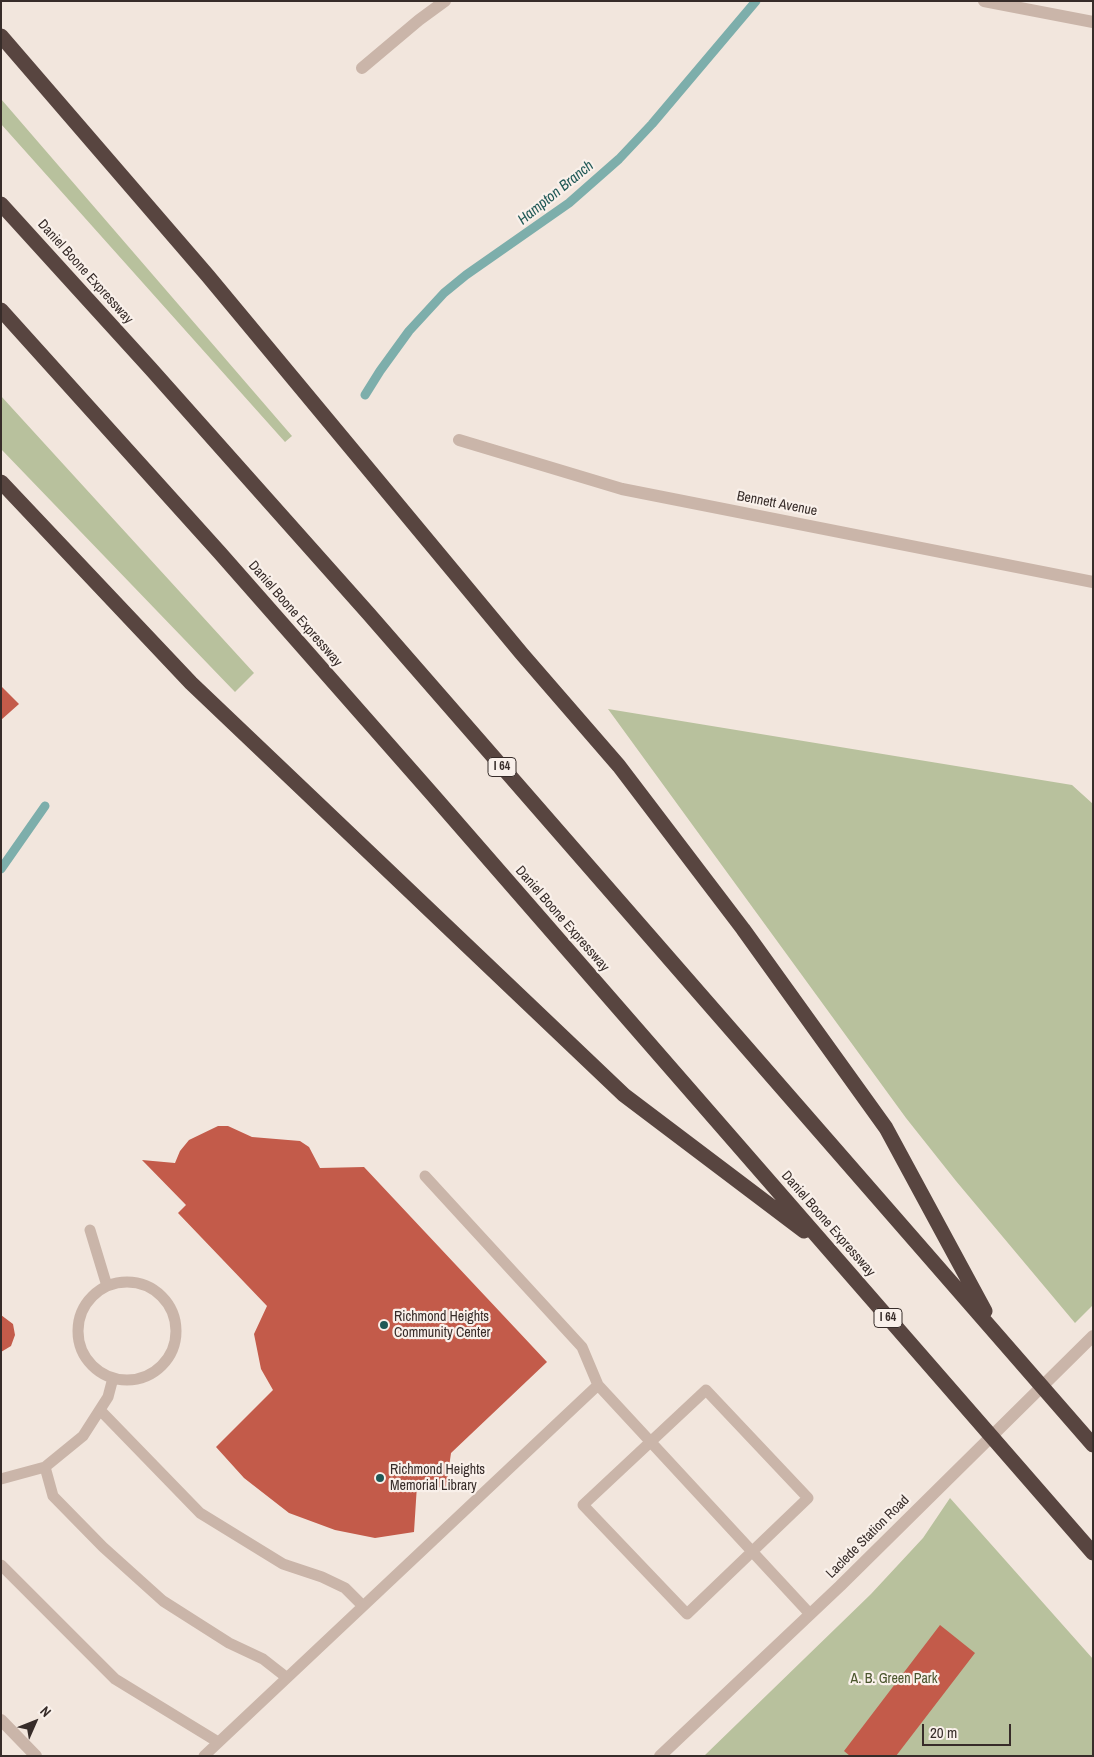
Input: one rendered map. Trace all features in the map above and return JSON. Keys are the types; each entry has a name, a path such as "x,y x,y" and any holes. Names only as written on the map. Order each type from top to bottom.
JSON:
{"highway":[{"path":"1,36 208,276 522,654 619,766 675,839 886,1128 998,1334"},
{"name":"Daniel Boone Expressway","path":"1,204 368,613 998,1334 1089,1441"},
{"name":"Daniel Boone Expressway","path":"1,310 220,553 1093,1553"},
{"path":"1,482 191,683 624,1095 829,1250"}],"street":[{"path":"362,68 419,20 445,1"},
{"path":"984,1 1093,22"},
{"name":"Bennett Avenue","path":"459,440 622,489 1093,582"},
{"name":"Laclede Station Road","path":"660,1756 810,1614 1093,1336"},
{"path":"1,1720 36,1756"}],"lane":[{"path":"425,1176 582,1347 598,1384 810,1614"},
{"path":"90,1230 107,1286"},
{"path":"132,1282 148,1286 161,1295 171,1309 176,1324 176,1341 170,1356 159,1368 145,1376 129,1380 113,1378 98,1371 87,1360 80,1345 78,1329 81,1313 89,1299 107,1286 116,1283 132,1282"},
{"path":"1,1479 44,1467 83,1436 108,1397 113,1378"},
{"path":"204,1756 598,1384"},
{"path":"706,1390 808,1498 751,1550 688,1614 583,1505 650,1441 706,1390"},
{"path":"100,1410 200,1513 282,1564 322,1577 345,1588 362,1605"},
{"path":"44,1467 53,1496 103,1548 163,1601 229,1643 263,1659 286,1677"},
{"path":"1,1565 115,1679 218,1742"}],"green space":[{"path":"1,99 292,436 285,442 1,124"},
{"path":"1,396 254,673 235,692 1,449"},
{"path":"608,709 1072,785 1093,804 1093,1305 1075,1323 906,1118"},
{"name":"A. B. Green Park","path":"950,1498 1093,1659 1093,1756 704,1756 871,1594 923,1538"}],"building":[{"path":"1,686 19,704 1,720"},
{"name":"Richmond Heights Community Center","path":"218,1126 228,1126 252,1137 300,1141 309,1147 320,1168 364,1167 547,1362 451,1453 446,1488 417,1485 414,1532 375,1538 335,1530 289,1513 244,1478 216,1447 273,1390 261,1369 254,1334 267,1306 178,1213 186,1205 142,1160 175,1163 180,1151 189,1140"},
{"path":"1,1315 13,1324 15,1335 11,1346 1,1352"},
{"path":"940,1625 975,1653 896,1756 850,1756 844,1751"}],"waterway":[{"name":"Hampton Branch","path":"365,395 409,331 444,293 466,275 569,203 619,159 652,124 756,1"},
{"name":"Hampton Branch","path":"1,869 45,806"}],"place":[{"name":"Richmond Heights Community Center","path":"384,1325"},
{"name":"Richmond Heights Memorial Library","path":"380,1478"}]}
